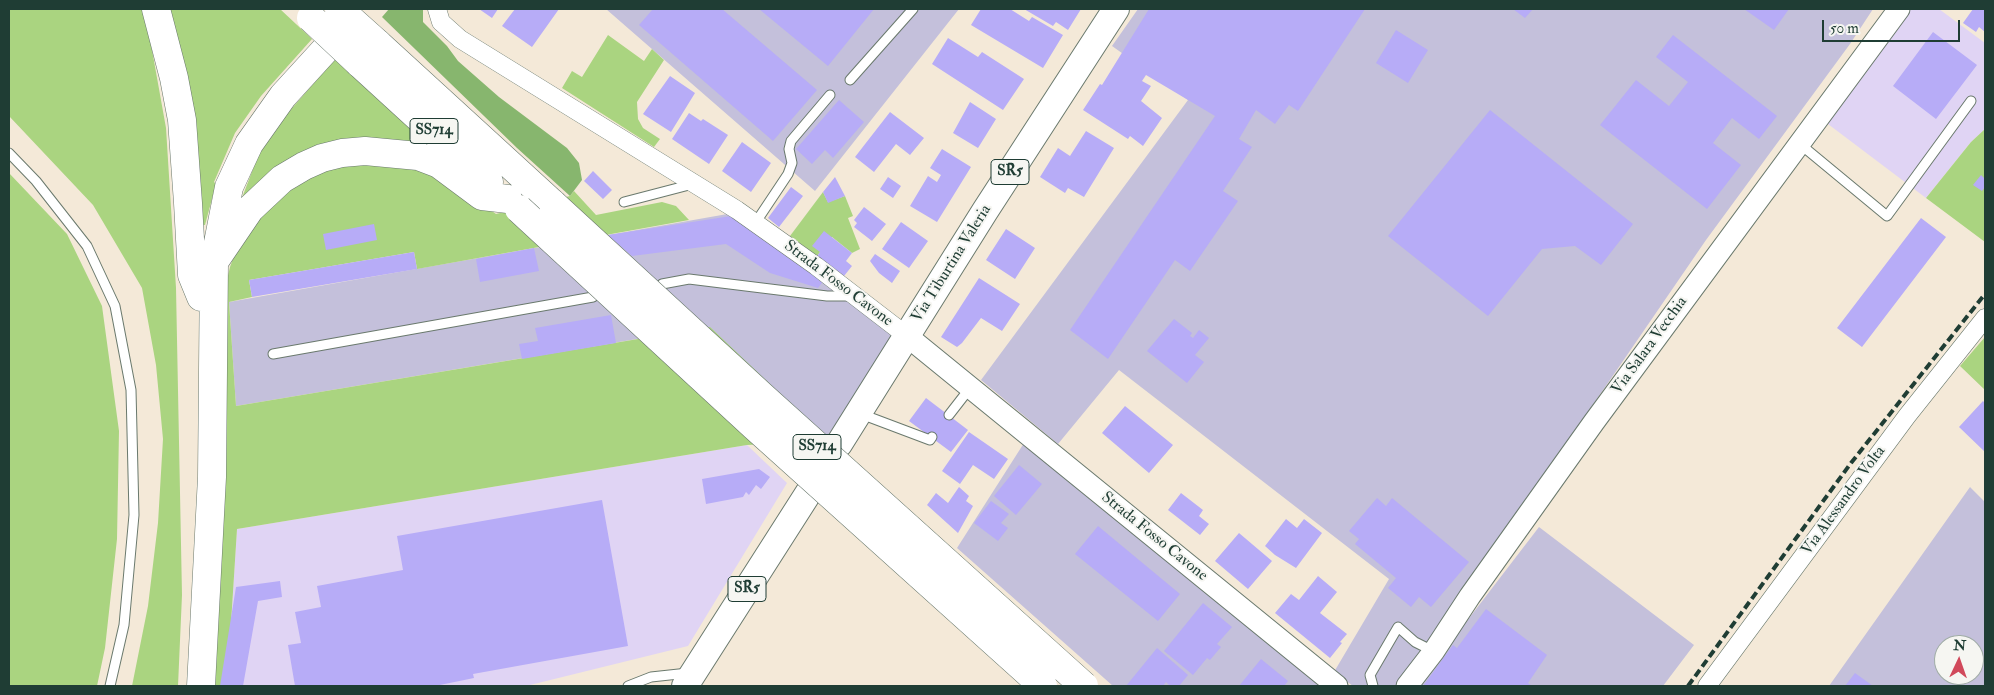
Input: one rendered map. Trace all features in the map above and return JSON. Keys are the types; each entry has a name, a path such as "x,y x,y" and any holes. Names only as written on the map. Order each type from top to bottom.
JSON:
{"highway":[{"path":"156,9 172,70 182,120 192,275 201,296"},
{"name":"SS714","path":"339,9 368,53 514,204 754,426 1043,686"},
{"name":"SS714","path":"306,13 368,53 554,204 871,495 1084,686"},
{"path":"186,686 201,471 201,296 214,262 229,187 238,164 270,112 325,50"},
{"path":"202,686 212,477 214,262 250,209 282,179 322,158 342,153 365,151 418,156 439,164 482,196 514,204"}],"main road":[{"name":"Via Tiburtina Valeria","path":"839,444 985,211 1116,9"},
{"name":"SR5","path":"689,679 809,492"}],"street":[{"name":"Strada Fosso Cavone","path":"437,9 441,22 460,38 756,222 907,336 1337,686"},
{"name":"Via Salara Vecchia","path":"1407,686 1434,651 1470,596 1594,422 1899,9"},
{"name":"Via Alessandro Volta","path":"1707,686 1907,416 1985,318"}],"lane":[{"path":"850,80 914,9"},
{"path":"756,222 788,174 792,163 789,148 791,141 830,95"},
{"path":"1800,144 1887,216 1972,101"},
{"path":"9,153 36,181 87,246 115,306 131,390 134,516 124,625 110,686"},
{"path":"624,202 693,184"},
{"path":"662,284 690,279 827,296 854,296"},
{"path":"273,354 593,297"},
{"path":"949,415 971,388"},
{"path":"859,413 930,440 932,438"},
{"path":"1373,686 1370,675 1398,627 1415,642 1434,651"},
{"path":"628,686 651,677 689,679"}],"shaded area":[{"path":"606,9 959,9 815,191"},
{"path":"1138,9 1873,9 1850,44 1706,240 1400,686 1353,686 1334,672 1389,579 1119,370 1058,444 981,380 1188,100 1112,46"},
{"path":"1905,9 1939,9 1985,43 1985,129 1971,142 1926,198 1824,121"},
{"path":"733,213 896,338 830,441 709,327 236,406 229,302"},
{"path":"1024,443 1329,686 1113,686 957,548"},
{"path":"747,445 787,483 688,646 526,686 227,686 237,529"},
{"path":"1970,487 1985,502 1985,686 1829,686"},
{"path":"1539,527 1694,645 1663,686 1417,686"}],"green space":[{"path":"9,9 143,9 147,22 166,128 176,288 182,595 178,686 132,686 148,606 158,523 163,439 156,365 142,288 93,205 9,116"},
{"path":"166,9 280,9 312,39 261,96 235,133 214,182 216,184 205,225 198,225"},
{"path":"389,9 423,9 423,22 447,46 458,61 499,97 567,148 579,163 582,180 570,196 517,148 382,17"},
{"path":"608,35 644,61 652,49 664,60 637,102 638,119 643,128 660,139 654,147 562,88 572,71 582,77"},
{"path":"335,59 436,148 358,143 240,203 258,156 280,122"},
{"path":"1985,129 1985,242 1926,198 1971,142"},
{"path":"352,160 434,169 496,214 570,196 574,191 596,215 662,202 676,206 689,220 417,269 414,252 249,280 252,297 229,302 236,406 710,327 830,441 747,445 237,529 227,686 209,686 225,288 230,267 238,245 253,221 297,180"},
{"path":"9,173 67,234 102,306 119,431 117,539 105,648 97,686 9,686"},
{"path":"823,192 828,202 845,196 853,216 848,218 860,249 852,253 832,237 817,256 790,236"},
{"path":"1985,337 1985,390 1960,366"}],"building":[{"path":"479,9 498,9 492,18"},
{"path":"515,9 559,9 532,47 502,26"},
{"path":"653,9 722,9 817,90 773,141 639,25"},
{"path":"759,9 874,9 828,66"},
{"path":"981,9 1010,9 1029,21 1032,17 1063,35 1043,68 971,25"},
{"path":"1024,9 1081,9 1068,30 1056,22 1053,26"},
{"path":"1149,9 1365,9 1298,111 1289,105 1275,124 1256,110 1239,139 1252,147 1223,191 1238,201 1190,271 1175,260 1108,359 1070,330 1215,116 1146,75 1142,81 1151,86 1141,101 1162,118 1143,146 1130,136 1128,139 1083,110 1100,84 1102,85"},
{"path":"1513,9 1533,9 1525,18"},
{"path":"1744,9 1789,9 1774,30"},
{"path":"1973,9 1985,9 1985,32 1979,27 1976,32 1963,23"},
{"path":"1396,30 1428,50 1408,83 1376,63"},
{"path":"1933,32 1977,65 1936,119 1893,86"},
{"path":"1673,35 1777,116 1759,139 1732,118 1713,143 1741,165 1707,209 1600,125 1636,80 1669,106 1688,82 1656,57"},
{"path":"948,38 978,57 982,52 1024,79 1003,110 932,64"},
{"path":"670,76 695,93 671,132 643,114"},
{"path":"839,100 864,122 833,158 825,150 812,164 796,149"},
{"path":"970,102 996,119 978,148 953,133"},
{"path":"1490,110 1633,224 1601,265 1575,246 1542,249 1488,316 1388,236"},
{"path":"890,112 924,138 910,155 896,144 874,172 855,157"},
{"path":"689,113 701,121 703,119 728,135 709,164 672,139"},
{"path":"1086,131 1114,148 1084,197 1068,188 1065,193 1040,177 1058,148 1070,156"},
{"path":"742,142 771,163 751,192 722,171"},
{"path":"942,149 971,167 937,222 910,206 928,176 937,182 941,175 930,168"},
{"path":"593,171 612,190 603,199 584,181"},
{"path":"1981,175 1985,179 1985,187 1982,191 1973,185"},
{"path":"835,177 845,196 828,203 823,192"},
{"path":"888,177 901,186 893,198 880,189"},
{"path":"791,187 803,196 779,227 768,218"},
{"path":"864,207 886,224 872,241 854,227 857,223 854,220"},
{"path":"731,216 824,280 818,288 770,273 726,244 632,256 608,235"},
{"path":"1921,218 1946,237 1862,347 1837,328"},
{"path":"901,222 928,241 909,268 882,249"},
{"path":"374,224 377,240 326,250 323,234"},
{"path":"1006,229 1035,248 1015,279 986,260"},
{"path":"824,231 852,253 846,261 852,266 844,276 817,256 820,252 812,246"},
{"path":"534,248 539,271 480,282 476,259"},
{"path":"414,252 417,269 252,297 249,280"},
{"path":"875,254 900,271 892,283 879,273 870,261"},
{"path":"979,278 1020,304 1002,331 981,318 957,347 941,337"},
{"path":"611,315 616,343 522,359 519,344 538,341 535,328"},
{"path":"1174,319 1192,333 1190,336 1193,338 1199,330 1209,338 1195,355 1204,362 1187,383 1147,351"},
{"path":"926,398 968,430 951,452 909,421"},
{"path":"1983,401 1985,403 1985,452 1959,427"},
{"path":"1125,406 1173,445 1149,473 1102,433"},
{"path":"969,432 1008,459 994,479 973,465 960,484 942,471"},
{"path":"1019,465 1042,484 1016,515 994,496"},
{"path":"759,469 770,477 761,489 756,485 749,495 746,492 743,497 706,504 702,479"},
{"path":"959,487 969,496 966,501 973,506 958,533 927,505 936,493 948,503"},
{"path":"1181,493 1203,510 1199,516 1209,524 1200,535 1168,510"},
{"path":"1377,498 1386,506 1392,498 1469,562 1431,607 1419,597 1411,607 1388,588 1396,578 1355,544 1359,539 1349,531"},
{"path":"602,500 628,646 473,674 474,678 435,686 295,686 288,645 301,643 295,612 321,607 317,586 403,570 397,536"},
{"path":"991,501 1009,514 1001,523 1008,528 998,541 974,523"},
{"path":"1286,519 1297,528 1304,519 1322,533 1296,568 1275,555 1265,546"},
{"path":"1098,526 1180,594 1158,621 1075,554"},
{"path":"1239,533 1272,561 1248,589 1215,561"},
{"path":"1318,576 1337,592 1320,613 1347,634 1330,658 1275,613 1291,594 1299,600"},
{"path":"280,581 282,597 258,601 243,686 220,686 236,587"},
{"path":"1203,603 1232,627 1217,644 1221,647 1210,660 1207,658 1193,675 1164,651"},
{"path":"1486,609 1547,655 1528,683 1532,686 1423,686 1453,645 1457,648"},
{"path":"1157,648 1188,675 1179,686 1170,686 1166,682 1163,686 1126,686"},
{"path":"1261,659 1288,681 1284,686 1239,686"},
{"path":"1855,673 1873,686 1845,686"}],"railway":[{"path":"1688,686 1851,463 1985,294"}]}
